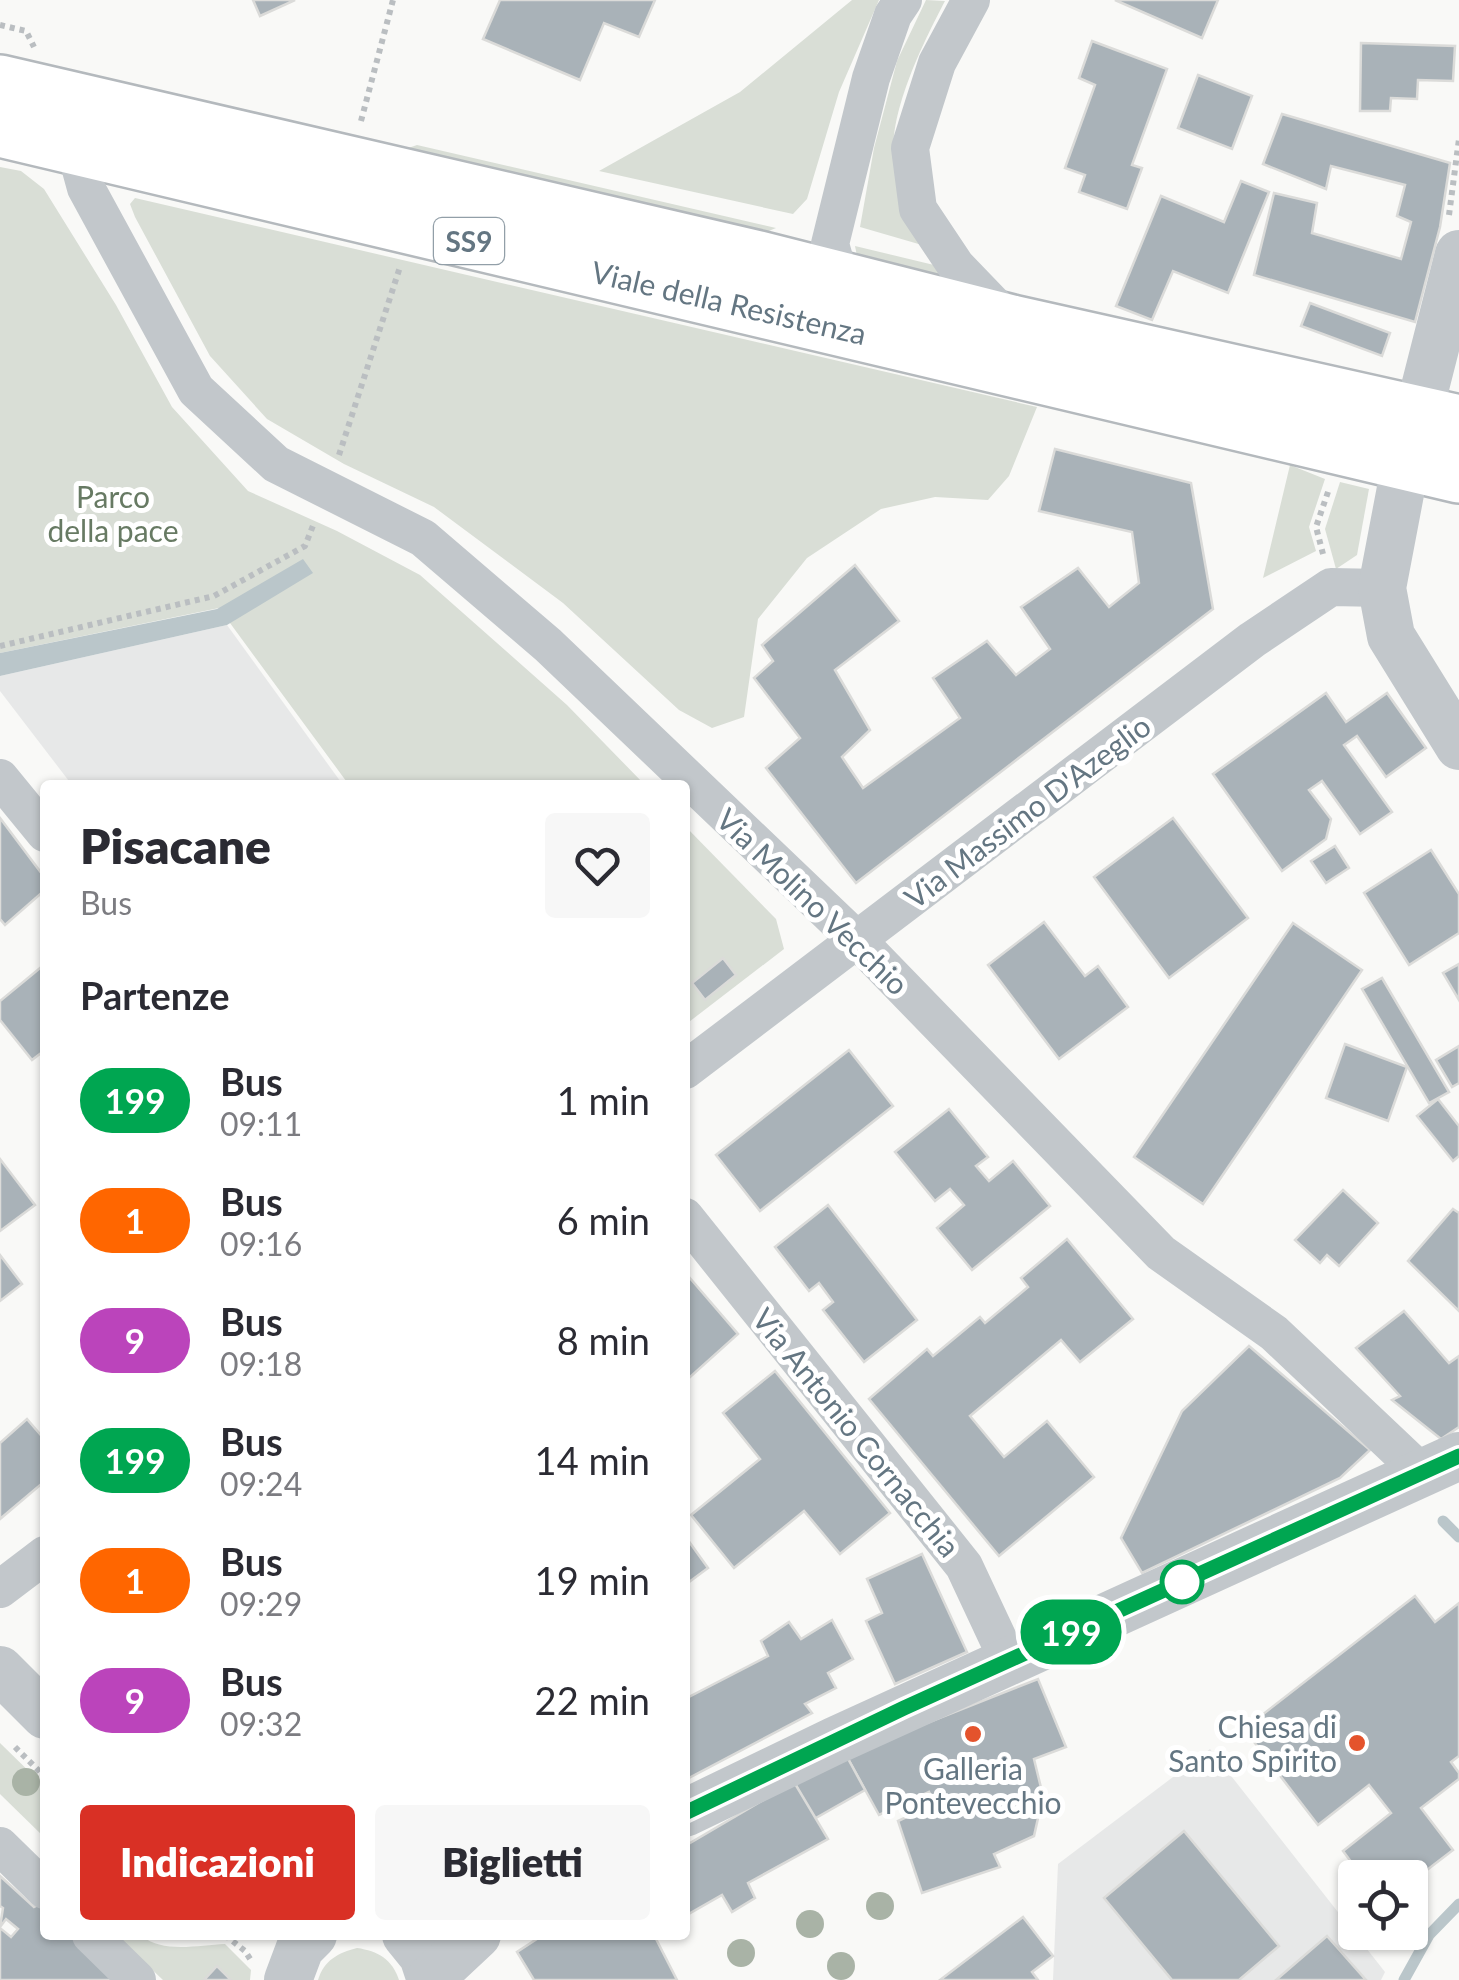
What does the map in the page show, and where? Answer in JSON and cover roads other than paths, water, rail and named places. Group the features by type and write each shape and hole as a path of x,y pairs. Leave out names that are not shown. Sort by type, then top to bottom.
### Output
{"main road":[{"name":"Viale della Resistenza","path":"0,82 760,259 835,262 1012,324 1427,433 1459,475"},
{"name":"Viale della Resistenza","path":"0,129 857,332 1427,433"}],"street":[{"path":"857,332 835,262 871,78 902,0"},
{"path":"971,0 937,62 910,148 918,209 956,266 1012,324"},
{"name":"Via Molino Vecchio","path":"82,148 80,166 86,188 196,390 276,464 423,538 548,644 857,940 1161,1253 1274,1333 1440,1464"},
{"path":"1459,254 1427,433 1382,588 1391,636 1459,746"},
{"name":"Via Massimo D'Azeglio","path":"690,1066 1252,640 1331,588 1382,588"},
{"path":"0,778 40,827"},
{"name":"Via Antonio Cornacchia","path":"690,1223 964,1566 1008,1660"},
{"path":"690,1811 1008,1660 1440,1464"},
{"path":"0,1588 40,1558"},
{"path":"0,1670 28,1729"},
{"path":"0,1846 40,1885"},
{"path":"96,1940 136,1980"},
{"path":"286,1980 300,1948 308,1940"},
{"path":"410,1940 423,1956 431,1979 472,1940"},
{"path":"252,1943 272,1951 286,1980"}],"waterway":[{"path":"1443,1521 1459,1537"},
{"path":"1404,1980 1429,1935 1459,1904"}],"place":[{"name":"Galleria Pontevecchio","path":"973,1734"},
{"name":"Chiesa di Santo Spirito","path":"1357,1743"}],"park label":[{"name":"Parco della pace","path":"113,513"}]}
